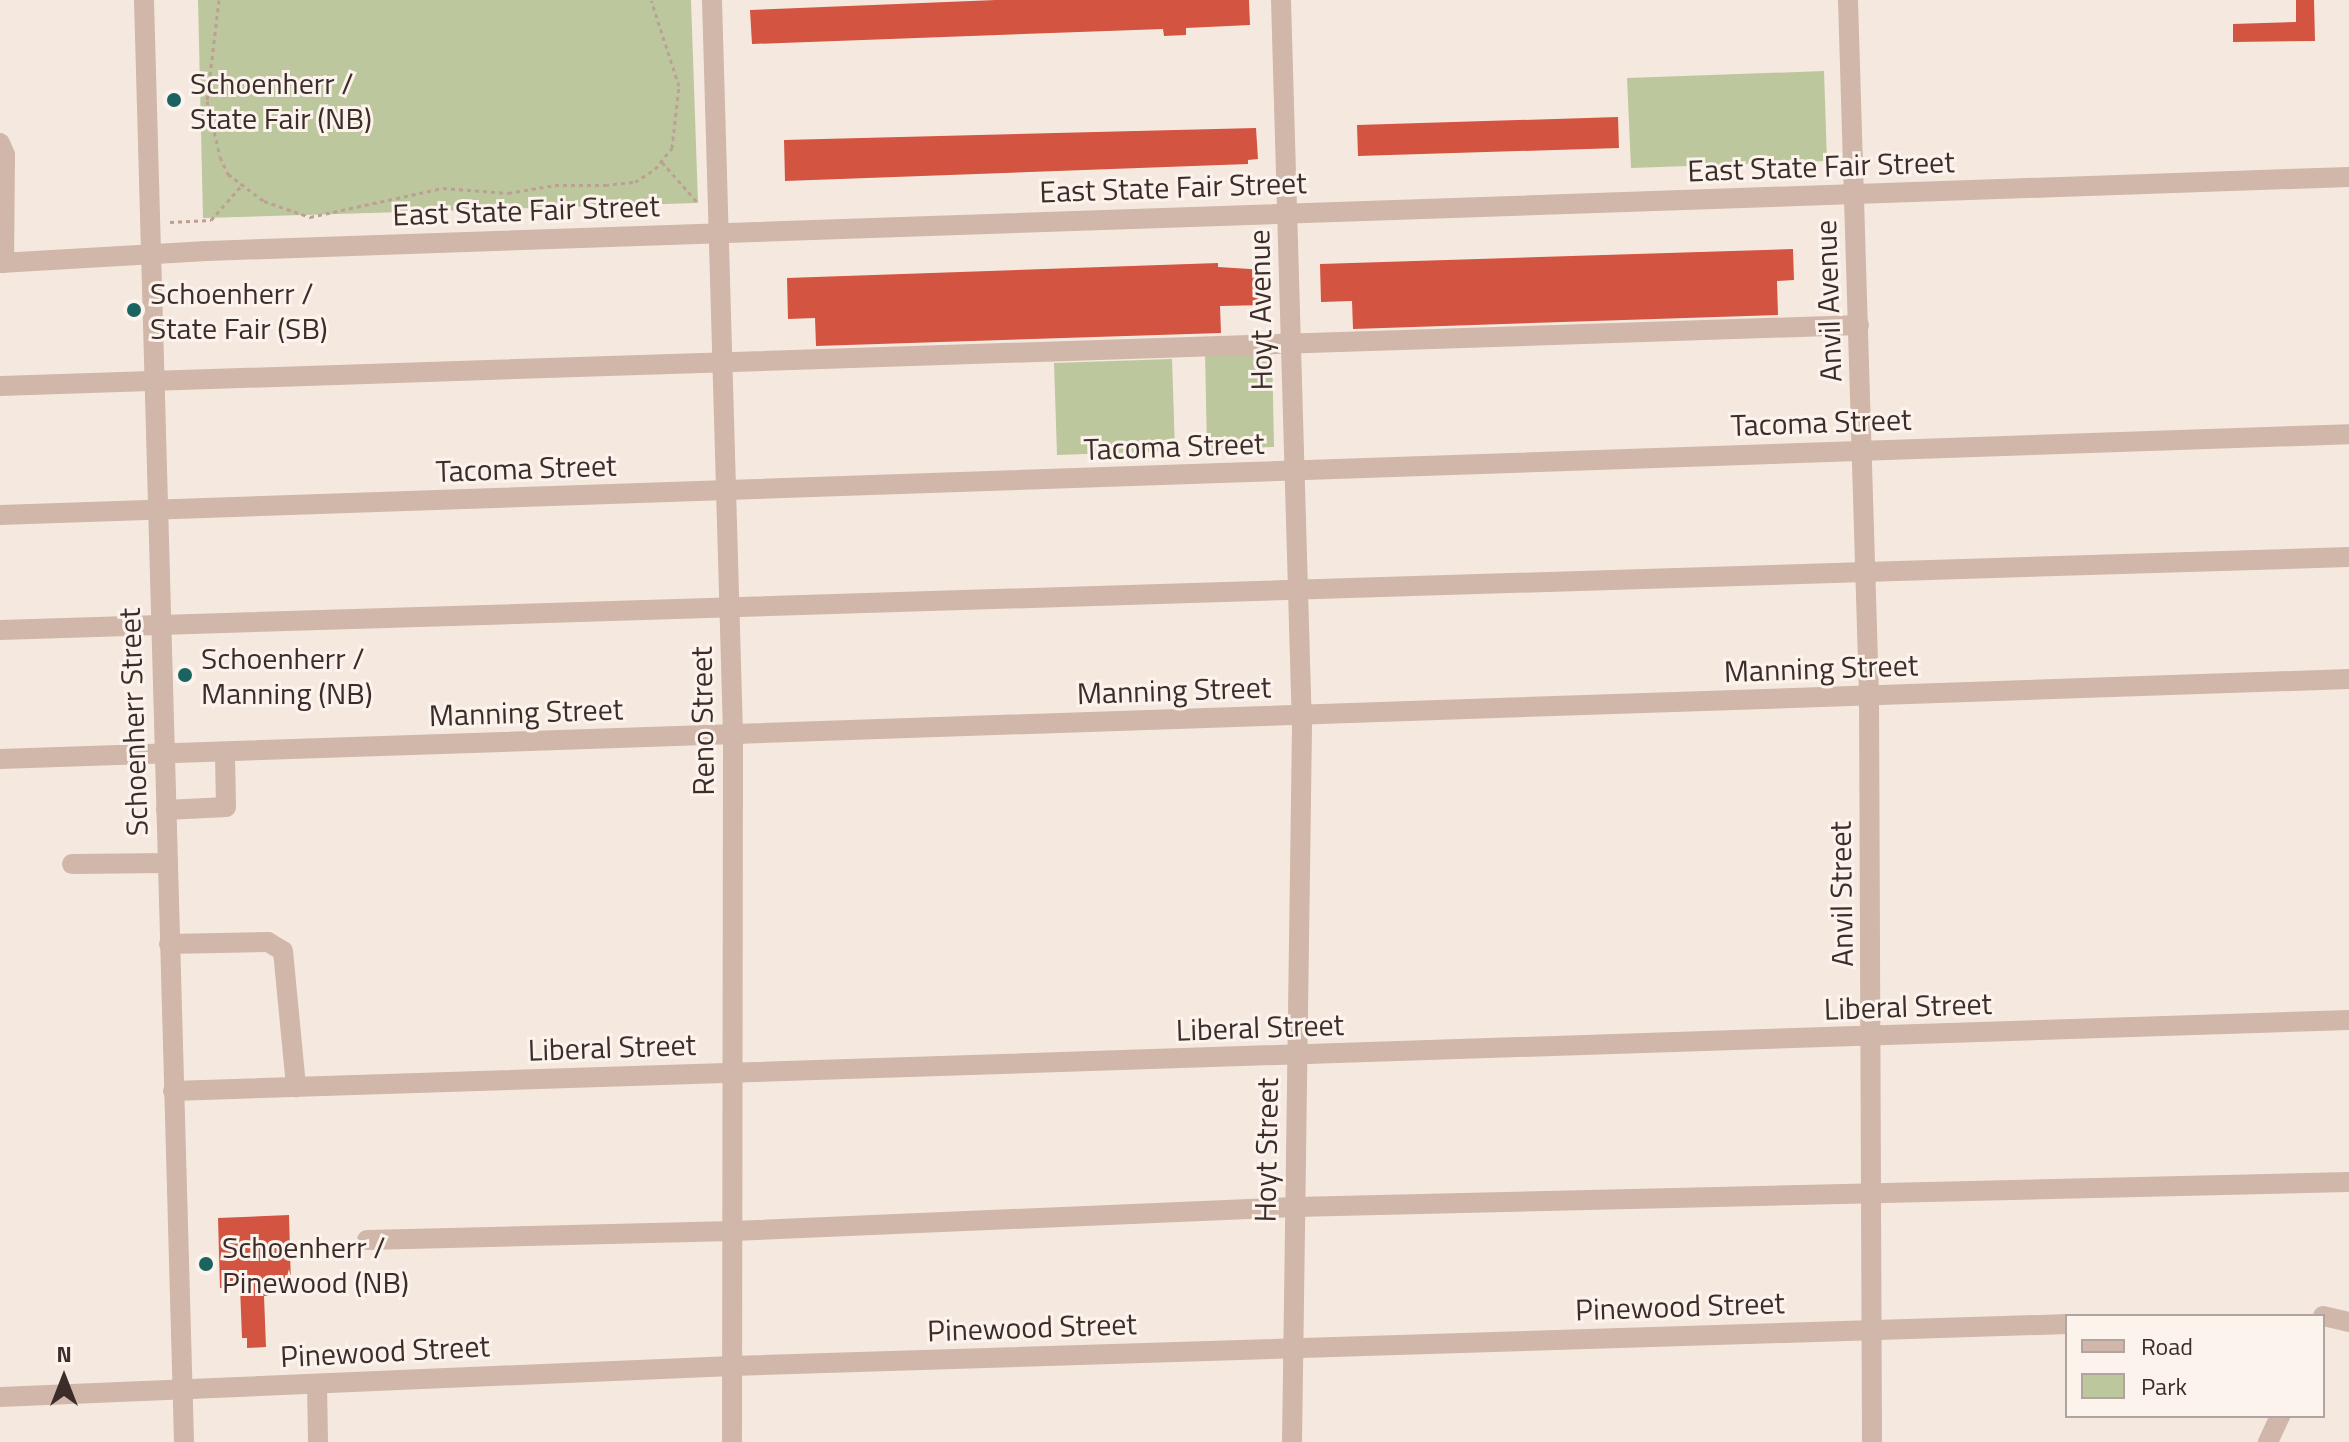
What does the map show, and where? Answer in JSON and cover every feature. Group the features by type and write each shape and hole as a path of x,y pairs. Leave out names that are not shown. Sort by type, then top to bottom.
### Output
{"street":[{"name":"Schoenherr Street","path":"144,0 184,1442"},
{"name":"Reno Street","path":"712,0 733,735 732,1442"},
{"name":"Hoyt Avenue","path":"1281,0 1301,716"},
{"name":"Anvil Avenue","path":"1848,0 1865,450 1869,696"},
{"path":"0,143 5,155 2,263"},
{"name":"East State Fair Street","path":"2,263 150,254 2349,177"},
{"path":"0,386 1859,325"},
{"name":"Tacoma Street","path":"0,515 2349,434"},
{"path":"0,630 1867,569 2349,557"},
{"name":"Manning Street","path":"0,759 2349,679"},
{"name":"Anvil Street","path":"1869,696 1873,1330"},
{"name":"Hoyt Street","path":"1292,1442 1301,716"},
{"path":"166,810 226,807 225,753"},
{"path":"72,864 167,863"},
{"path":"169,944 268,942 283,951 296,1087"},
{"name":"Liberal Street","path":"173,1091 2349,1020"},
{"path":"367,1240 733,1231 1295,1207 1873,1196 2349,1182"},
{"path":"2325,1316 2348,1319"},
{"name":"Pinewood Street","path":"0,1397 732,1366 2065,1324"},
{"path":"1872,1442 1873,1330"},
{"path":"317,1384 318,1442"},
{"path":"2268,1442 2279,1418"}],"path":[{"path":"219,0 207,101 211,130 228,174 264,201 310,217 443,188 508,193 555,185 635,182 662,162 672,148 679,86 651,0"},
{"path":"662,162 698,203"},
{"path":"150,223 211,220 242,185"}],"green space":[{"path":"198,0 691,0 698,203 203,218"},
{"path":"1824,71 1827,161 1631,168 1627,78"},
{"path":"1272,351 1274,447 1207,449 1205,352"},
{"path":"1172,359 1175,451 1057,455 1054,363"}],"building":[{"path":"996,0 1249,0 1250,25 1186,28 1186,35 1164,36 1163,29 752,44 750,10"},
{"path":"2296,0 2314,0 2315,41 2233,42 2233,24 2296,22"},
{"path":"1618,117 1619,148 1358,156 1357,125"},
{"path":"1256,128 1258,159 1248,160 1248,164 785,181 784,140"},
{"path":"1793,249 1794,280 1777,281 1778,315 1353,329 1352,301 1321,302 1320,264"},
{"path":"1218,263 1218,267 1266,270 1267,305 1220,306 1221,333 816,346 815,318 788,319 787,278"},
{"path":"289,1215 291,1286 271,1287 271,1296 264,1296 266,1347 247,1348 247,1338 242,1338 240,1287 220,1288 218,1218"}],"place":[{"name":"Schoenherr / State Fair (NB)","path":"174,100"},
{"name":"Schoenherr / State Fair (SB)","path":"134,310"},
{"name":"Schoenherr / Manning (NB)","path":"185,675"},
{"name":"Schoenherr / Pinewood (NB)","path":"206,1264"}]}
